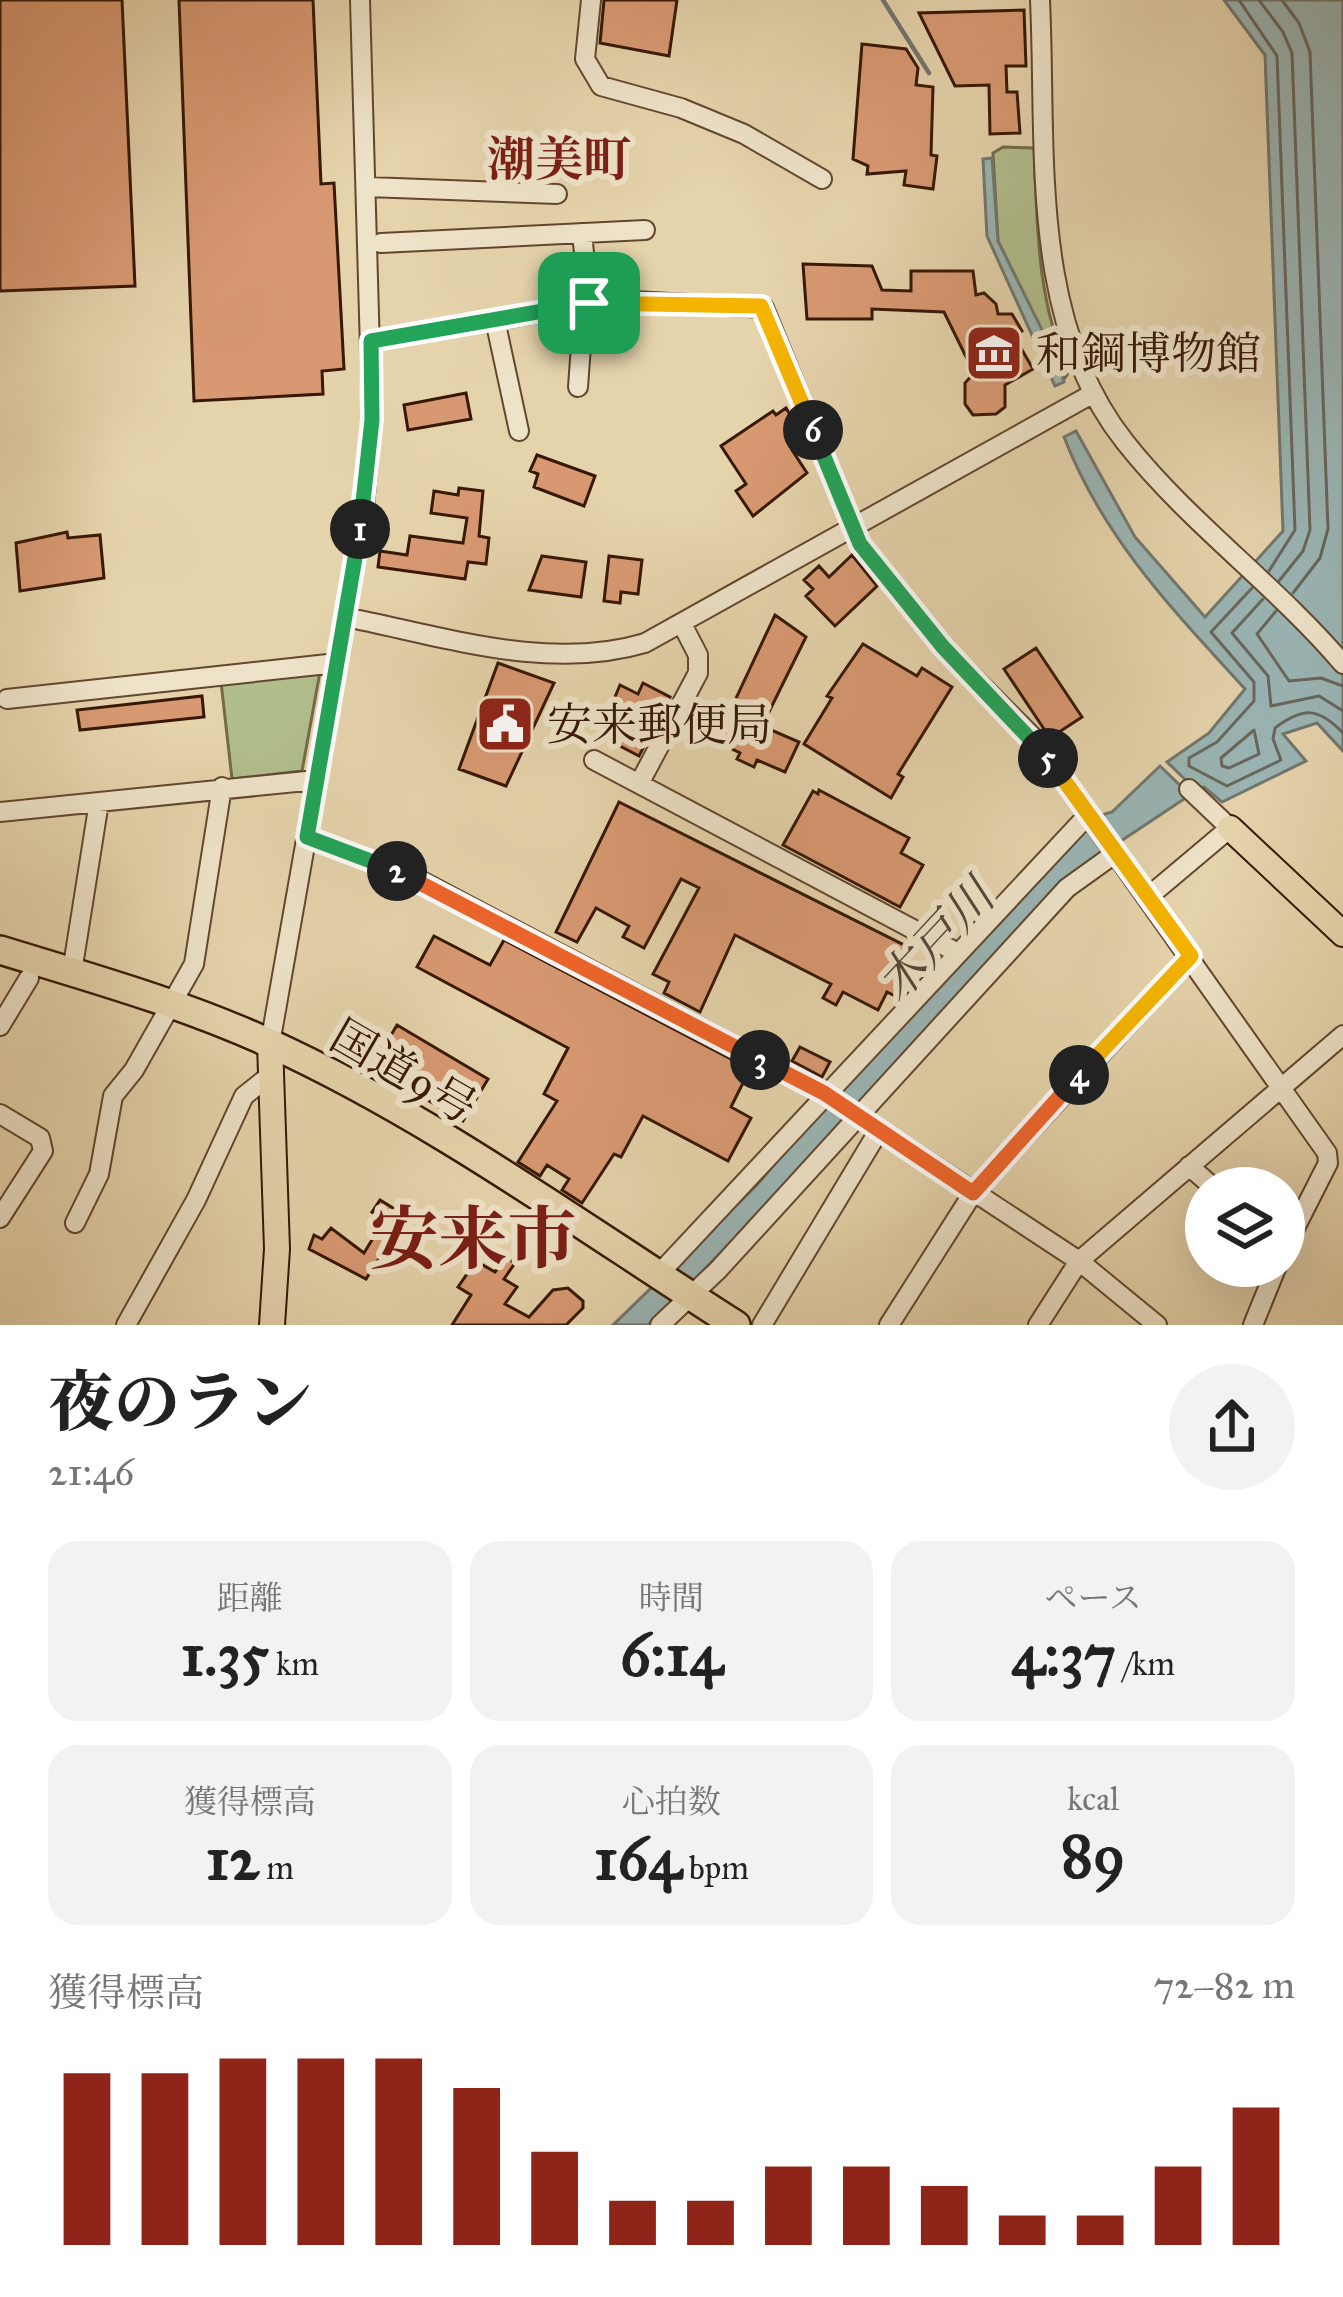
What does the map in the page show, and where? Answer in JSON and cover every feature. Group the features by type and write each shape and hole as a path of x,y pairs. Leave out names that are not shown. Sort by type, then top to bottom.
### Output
{"highway":[{"name":"国道9号","path":"0,950 169,1001 270,1044 419,1125 736,1325"}],"main road":[{"path":"1230,828 1343,934"},
{"path":"270,1044 277,1249 272,1325"}],"street":[{"path":"270,1044 364,497 371,341 360,0"},
{"path":"591,0 585,59 601,86 624,97 681,108 744,134 821,179"},
{"path":"1040,0 1054,279 1068,340 1093,394 1127,445 1343,664"},
{"path":"368,188 557,194"},
{"path":"381,243 645,230"},
{"path":"578,386 586,304 582,233"},
{"path":"371,341 586,304 764,308 852,531 943,647 1032,736 1329,1158 1305,1203"},
{"path":"495,320 519,431"},
{"path":"344,617 567,655 612,653 683,626 1093,394"},
{"path":"639,784 698,673 698,655 683,626"},
{"path":"7,699 337,663"},
{"path":"594,760 956,952"},
{"path":"0,812 316,779"},
{"path":"75,1223 99,1174 105,1115 113,1096 134,1070 194,964 222,787"},
{"path":"1148,897 1230,828 1189,789"},
{"path":"72,972 99,802"},
{"path":"660,1276 956,952 1088,820"},
{"path":"307,837 414,877 826,1094 1079,1261 1157,1325"},
{"path":"660,1325 1067,888 1112,854"},
{"path":"889,1325 973,1193 1191,956"},
{"path":"0,1026 29,978"},
{"path":"1037,1325 1079,1261 1343,1035"},
{"path":"126,1325 196,1200 244,1096 268,1077"},
{"path":"0,1114 40,1138 43,1151 0,1218"},
{"path":"762,1325 878,1132"},
{"path":"1253,1325 1268,1287"}],"green space":[{"path":"1003,147 1034,148 1041,263 1050,318 1069,372 1064,379 998,241 993,153"},
{"path":"320,672 302,771 232,779 221,682"}],"water":[{"path":"1224,0 1343,0 1343,751 1317,723 1283,734 1306,761 1222,802 1204,787 1197,791 1167,762 1209,733 1245,689 1119,540 1064,437 1076,431 1135,537 1205,617 1283,531 1265,55"},
{"path":"992,158 998,241 1060,366 1064,382 1055,386 987,236 983,159"},
{"path":"1160,766 1190,795 1115,845 671,1304 648,1325 613,1325 756,1186 887,1033 1094,817 1112,812"}],"building":[{"path":"0,0 122,0 135,286 0,291"},
{"path":"179,0 313,0 321,184 334,183 344,369 322,371 323,394 194,401"},
{"path":"604,0 677,0 669,56 600,43"},
{"path":"1024,10 1026,66 1006,66 1007,92 1017,92 1020,133 990,134 989,85 955,86 919,13"},
{"path":"862,44 906,49 918,68 916,85 933,87 931,155 937,156 933,189 904,185 906,171 867,174 868,166 853,159"},
{"name":"和鋼博物館","path":"803,264 872,266 882,290 911,291 911,271 973,271 976,295 984,293 996,304 998,314 1012,314 1022,331 1014,336 1033,369 1005,385 1005,407 996,414 973,415 965,404 965,383 974,373 944,312 872,309 872,319 807,319"},
{"path":"466,393 471,419 408,430 404,405"},
{"path":"786,408 799,430 790,436 797,447 792,450 807,473 753,516 736,491 746,484 721,446 773,411 776,415"},
{"path":"537,455 595,476 584,506 534,487 538,474 530,471"},
{"path":"459,488 483,491 479,536 489,538 486,564 468,562 465,579 378,567 380,551 407,555 410,536 463,543 467,518 431,513 434,491 458,495"},
{"path":"67,532 68,538 100,535 104,578 20,591 16,543"},
{"path":"852,555 877,586 835,626 806,596 813,589 804,580 819,566 829,577"},
{"path":"542,556 586,562 581,597 529,590"},
{"path":"609,556 642,560 638,594 621,592 620,603 604,601"},
{"path":"775,615 806,637 762,726 799,742 785,772 757,760 754,767 737,759 740,753 716,741"},
{"path":"863,644 917,676 922,668 952,687 898,774 903,777 891,798 804,744 832,698 827,696"},
{"path":"1036,648 1082,717 1050,738 1004,669"},
{"path":"498,663 554,683 506,786 459,769"},
{"path":"643,683 670,697 639,756 599,735 620,685 638,694"},
{"path":"202,696 204,717 80,730 77,710"},
{"path":"819,790 909,838 901,853 923,865 900,907 783,845 813,791 818,794"},
{"path":"619,802 912,949 904,966 916,972 907,988 899,998 887,992 878,1010 843,992 836,1005 823,998 831,984 735,935 700,1012 664,993 669,982 653,974 699,888 681,879 644,948 623,937 629,926 596,908 577,942 556,932"},
{"path":"434,936 490,965 504,940 750,1069 731,1107 751,1118 728,1161 643,1116 621,1157 614,1154 582,1203 562,1190 569,1179 547,1165 540,1176 518,1162 557,1101 544,1094 568,1048 417,967"},
{"path":"397,1025 488,1079 463,1121 372,1067"},
{"path":"800,1047 830,1062 822,1077 792,1061"},
{"path":"380,1200 406,1216 366,1279 309,1249 314,1235 322,1239 331,1228 364,1253 384,1220 372,1212"},
{"path":"506,1257 515,1263 504,1279 517,1287 505,1304 529,1317 553,1290 568,1288 583,1301 583,1308 566,1325 452,1325 471,1295 458,1287 476,1261 495,1272"}],"waterway":[{"path":"883,0 929,73"}],"place":[{"name":"和鋼博物館","path":"994,353"},
{"name":"安来郵便局","path":"505,724"}],"district":[{"name":"潮美町","path":"559,159"},
{"name":"安来市","path":"473,1239"}],"route":[{"path":"589,303 757,304 764,308 860,544 943,647 1032,736 1113,855 1191,956 973,1193 824,1093 414,877 307,837 362,516 372,420 371,341 589,303"}],"water label":[{"name":"木戸川","path":"935,940"}]}
